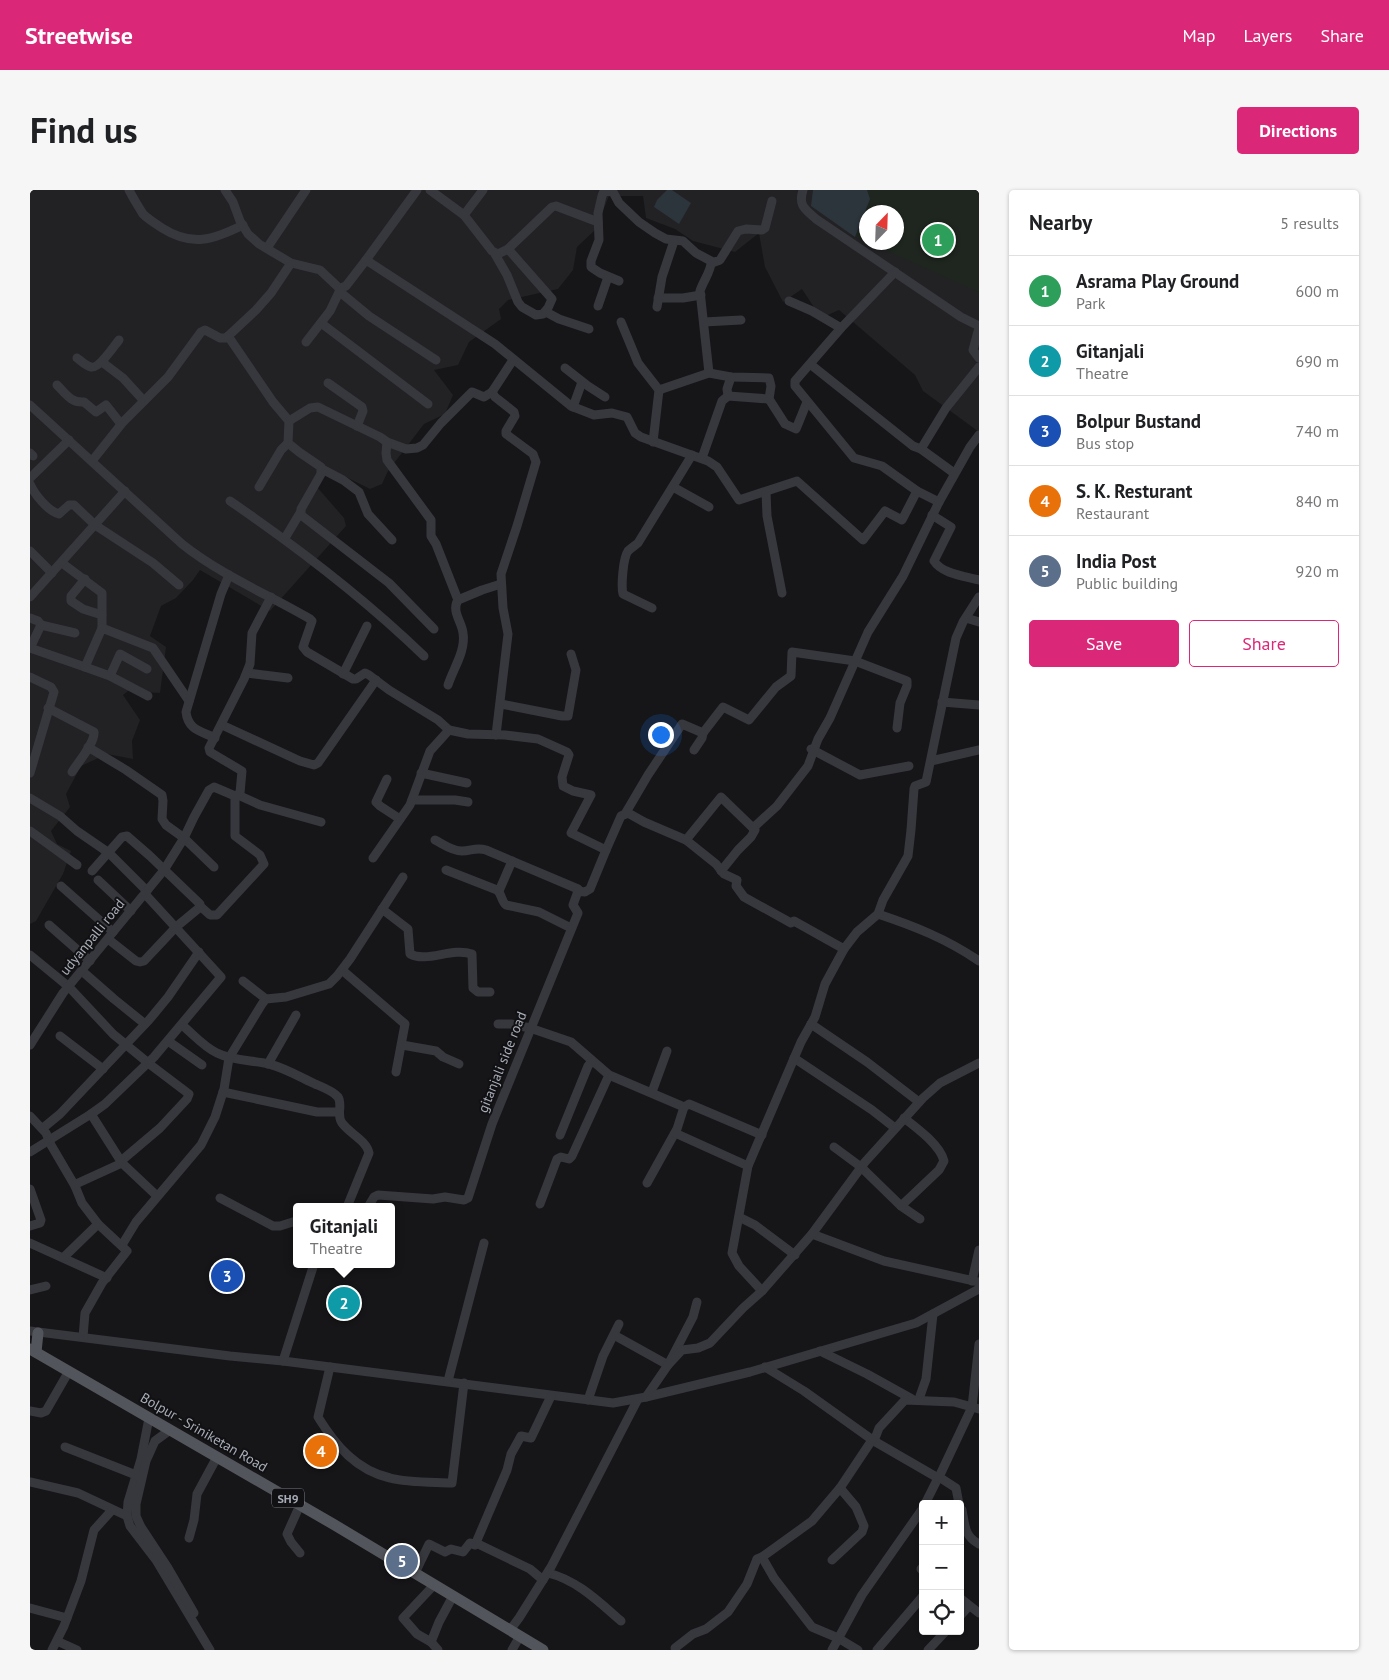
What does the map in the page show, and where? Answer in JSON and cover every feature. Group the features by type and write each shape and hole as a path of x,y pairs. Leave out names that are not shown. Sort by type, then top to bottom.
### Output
{"main road":[{"path":"33,1350 34,1332"},
{"name":"Bolpur - Sriniketan Road","path":"33,1350 300,1505 543,1650"}],"street":[{"path":"129,190 144,215 169,232 187,240 222,236 243,225"},
{"path":"225,190 233,202 248,234 291,263 320,270 369,316 436,360"},
{"path":"267,248 306,190"},
{"path":"306,342 321,323 341,290 366,260 417,190"},
{"path":"430,190 464,215 495,254 522,307 540,315 546,312 552,301 551,297 508,249"},
{"path":"464,215 483,190"},
{"path":"803,190 800,198 803,208 810,214 961,317 979,327 973,350 979,358"},
{"path":"619,281 592,270 591,267 591,261 599,240 598,213 603,192 612,191 616,193 619,203 655,234 674,241 683,241 696,253 712,263"},
{"path":"709,373 701,295 702,283 712,263 720,260 738,231 746,229 762,230 765,228 772,201"},
{"path":"495,254 508,249 552,207 556,206 598,222"},
{"path":"674,241 665,262 657,303 701,295"},
{"path":"366,260 495,344 573,407 594,415 620,414 627,417 635,433 653,442 702,458 717,467 739,500 759,492 766,492 797,482 863,540 885,511 902,520 917,491"},
{"path":"92,462 121,424 168,376 201,332 205,330 224,339 228,336 271,293 291,263"},
{"path":"895,272 841,328 795,381 795,386 806,402 854,458 882,466 917,491 939,502"},
{"path":"598,306 608,277"},
{"path":"789,301 812,311 841,328"},
{"path":"546,312 559,319 589,329"},
{"path":"704,322 742,320"},
{"path":"621,322 638,363 659,390 653,442"},
{"path":"321,323 428,404"},
{"path":"228,336 273,402 289,421 288,443 281,450 259,486"},
{"path":"77,358 92,368 102,362 119,340"},
{"path":"289,421 313,407 318,407 387,442 406,449 417,448 428,441 441,423 469,394 474,392 484,397 492,392 513,360"},
{"path":"102,362 123,378 144,402"},
{"path":"810,364 906,441 922,449 954,473"},
{"path":"922,449 946,408 979,367"},
{"path":"565,368 605,397"},
{"path":"659,390 709,373 731,377 768,378 771,386 769,399 785,424 796,429 806,402"},
{"path":"728,396 727,389 731,377"},
{"path":"573,407 582,382"},
{"path":"328,383 362,407 363,412 357,426"},
{"path":"57,385 71,400 77,403 84,402 94,411 98,411 103,406 108,406 121,424"},
{"path":"492,392 495,397 514,412 515,416 506,434 533,454 536,462 501,574 503,608 508,634 496,735"},
{"path":"702,458 722,401 728,396 769,399"},
{"path":"30,405 198,557 310,619 312,621 303,647 308,652 343,674 356,679 365,673 438,720 449,730 468,734 538,739 567,752 570,755 562,777 563,786 573,791 591,795 571,833 606,850"},
{"path":"753,828 777,806 808,766 812,750 868,632 903,576 954,473 979,435"},
{"path":"30,478 69,440"},
{"path":"387,442 387,460 431,520 431,536 458,600 455,609 464,632 463,646 448,685"},
{"path":"288,443 320,464 322,469 343,480 359,492 368,514 392,540"},
{"path":"652,608 623,594 626,555 629,550 638,544 692,455"},
{"path":"285,538 322,469"},
{"path":"30,484 42,501 53,512 59,514 71,504 95,525 153,563 178,585"},
{"path":"673,486 709,508"},
{"path":"30,597 125,492"},
{"path":"766,492 767,516 782,593"},
{"path":"230,501 285,538 382,616 424,656"},
{"path":"300,513 303,518 339,543 389,583 434,629"},
{"path":"932,515 951,527 934,561 936,565 942,570 979,580"},
{"path":"30,551 52,573"},
{"path":"62,563 102,594 102,628 86,667"},
{"path":"215,738 192,727 187,721 186,712 229,575"},
{"path":"85,579 71,596 71,601 83,609 102,615"},
{"path":"458,600 501,584"},
{"path":"762,1291 739,1266 732,1253 748,1166 794,1058 815,1017 825,984 844,949 857,932 878,914 883,900 908,856 912,830 914,788 926,782 956,638 979,597"},
{"path":"92,871 122,837 127,836 210,915 217,915 264,864 260,855 235,836 236,795 242,790 242,771 210,752 209,748 247,673 250,664 252,633 271,598"},
{"path":"30,618 38,621 41,625 75,633"},
{"path":"966,618 979,622"},
{"path":"41,625 30,648 110,676 148,696"},
{"path":"343,674 367,626"},
{"path":"102,628 153,648 189,701"},
{"path":"694,750 703,733 723,706 749,720 771,692 791,676 792,652 855,661 907,681 907,686 900,703 897,728"},
{"path":"110,676 120,654 147,669"},
{"path":"501,704 568,716 576,670 571,654"},
{"path":"247,673 288,678"},
{"path":"30,677 53,689 54,692 30,773"},
{"path":"222,725 300,761 314,765 318,763 376,680"},
{"path":"942,702 979,705"},
{"path":"48,708 94,732 95,736 72,772"},
{"path":"435,840 461,852 481,848 584,892 590,889 621,816 625,814 648,774 682,724 703,733"},
{"path":"373,858 412,800 430,751 449,730"},
{"path":"88,747 162,795 164,801 162,820 214,867"},
{"path":"812,750 860,775 908,766"},
{"path":"931,762 979,750"},
{"path":"421,773 467,783"},
{"path":"387,779 376,802 400,819"},
{"name":"udyanpalli road","path":"30,1045 63,993 164,870 212,788 214,787 236,795"},
{"path":"236,795 260,805 322,822"},
{"path":"686,840 721,797 756,830 721,871"},
{"path":"30,798 60,816 77,831 109,853 220,977 168,1041 105,1104 30,1152"},
{"path":"412,800 456,800 468,802"},
{"path":"625,814 628,813 686,840 716,864 721,871 737,880 736,886 744,897 791,923 794,921 844,949"},
{"path":"30,831 77,865"},
{"path":"499,892 512,861"},
{"path":"446,870 487,885 499,892 506,905 538,912 571,928"},
{"path":"243,981 266,999 286,997 329,984 342,970 403,877"},
{"path":"98,880 131,911"},
{"path":"61,886 140,962 144,961 176,927 200,906"},
{"name":"gitanjali side road","path":"369,1203 378,1195 433,1200 445,1197 464,1200 468,1198 492,1124 578,913 573,906 578,891"},
{"path":"382,909 408,929 410,954 426,957 447,953 464,952 472,954 473,988 478,992 490,992"},
{"path":"878,914 941,938 979,961"},
{"path":"49,925 90,961"},
{"path":"43,1128 60,1114 145,1024 168,997 199,952"},
{"path":"30,955 69,987 113,1034 188,1092 189,1096 160,1128 122,1162 75,1186"},
{"path":"342,970 403,1020 406,1028 396,1072"},
{"path":"82,971 145,1024"},
{"path":"122,1245 136,1222 201,1145 215,1117 223,1092 229,1058 266,999"},
{"path":"268,1064 296,1015"},
{"path":"498,1024 512,1024 530,1028 571,1042 609,1075 684,1107"},
{"path":"811,1024 867,1062 919,1102"},
{"path":"182,1025 211,1050 229,1058 268,1064 294,1074 333,1094 339,1100 341,1122 365,1144 369,1153 349,1203"},
{"path":"60,1036 103,1069"},
{"path":"168,1041 202,1065"},
{"path":"402,1045 436,1051 443,1057 459,1064"},
{"path":"652,1092 667,1051"},
{"path":"794,1058 872,1110 895,1128"},
{"path":"560,1135 588,1066 592,1061"},
{"path":"512,1650 519,1618 545,1576 642,1398 668,1364 682,1350 698,1348 710,1343 795,1255 861,1166 919,1102 940,1083 979,1063"},
{"path":"540,1204 557,1158 569,1159 572,1156 609,1075"},
{"path":"223,1092 317,1112 339,1112"},
{"path":"646,1184 675,1132 684,1107 689,1104 762,1135"},
{"path":"91,1114 122,1162 158,1196"},
{"path":"30,1116 43,1128 65,1171 75,1186 82,1203 98,1224 127,1249 127,1254 107,1278 86,1312 83,1337"},
{"path":"901,1206 939,1170 944,1161 938,1149 904,1118"},
{"path":"675,1132 748,1166"},
{"path":"834,1147 861,1166 901,1206 920,1219"},
{"path":"30,1189 41,1221 30,1226"},
{"path":"220,1198 272,1226 280,1226 293,1222"},
{"path":"739,1216 755,1225 795,1255"},
{"path":"64,1257 98,1224"},
{"path":"812,1234 884,1261 976,1281 979,1250"},
{"path":"30,1243 107,1278"},
{"path":"448,1381 484,1243"},
{"path":"282,1361 313,1268"},
{"path":"30,1290 46,1286"},
{"path":"34,1332 448,1381 613,1403 642,1398 765,1367 916,1323 979,1289"},
{"path":"668,1364 693,1317 697,1302"},
{"path":"915,1400 926,1379 932,1314"},
{"path":"588,1400 603,1356 619,1324"},
{"path":"614,1334 668,1364"},
{"path":"958,1500 956,1488 939,1477 976,1408 979,1344"},
{"path":"820,1351 915,1400"},
{"path":"330,1367 318,1417 329,1434 348,1456 366,1470 391,1479 452,1483 464,1384"},
{"path":"765,1367 873,1440 938,1478 927,1500"},
{"path":"30,1412 41,1413 46,1411 69,1371"},
{"path":"476,1543 507,1470 511,1454 521,1436 531,1438 551,1396"},
{"path":"676,1648 693,1634 706,1629 728,1612 747,1584 757,1558 762,1557 812,1521 840,1488 880,1428 905,1400 954,1402 976,1408"},
{"path":"149,1418 141,1459 128,1502 127,1516 130,1526 156,1560 210,1650"},
{"path":"170,1430 155,1441 146,1460 136,1504 136,1516 217,1650"},
{"path":"64,1446 136,1475"},
{"path":"189,1538 194,1520 197,1494 218,1458"},
{"path":"30,1482 78,1494 127,1516"},
{"path":"832,1560 862,1532 864,1526 856,1507 840,1488"},
{"path":"300,1505 287,1534 300,1553"},
{"path":"52,1650 67,1618 86,1567 94,1530 112,1510"},
{"path":"832,1650 862,1595 919,1514"},
{"path":"964,1520 971,1540 979,1544"},
{"path":"415,1573 430,1544 445,1552 451,1549 464,1552 470,1543 476,1545 476,1543 545,1576 562,1576 587,1591 621,1621"},
{"path":"762,1557 774,1578 812,1627 838,1638 858,1650"},
{"path":"434,1585 402,1618 417,1634 431,1642 438,1650"},
{"path":"431,1642 453,1596"},
{"path":"877,1650 919,1601"},
{"path":"964,1601 979,1613"},
{"path":"964,1612 970,1606"},
{"path":"30,1608 67,1618"},
{"path":"928,1650 942,1635"},
{"path":"57,1641 77,1650"}],"shaded area":[{"path":"30,190 979,190 979,432 923,391 915,375 839,310 821,318 802,289 783,302 765,267 759,233 735,252 693,241 675,229 646,218 643,196 609,196 595,230 577,247 573,270 558,289 508,300 499,309 501,319 469,342 458,365 434,370 453,395 445,414 424,424 388,471 382,484 370,489 334,471 322,477 317,487 344,518 346,526 270,611 200,570 176,598 161,606 150,636 166,647 160,693 128,691 123,695 140,720 132,741 133,759 107,754 81,766 66,794 70,807 51,831 57,844 71,851 63,874 36,921 30,924"},
{"path":"667,190 672,190 691,203 679,224 654,207 657,200"},
{"path":"813,190 867,190 870,199 868,205 859,205 859,227 855,237 811,206"},
{"path":"867,190 979,190 979,292 885,250 904,250 904,205 868,205 870,199"},
{"path":"859,227 859,239 855,237"}],"place":[{"name":"Asrama Play Ground","path":"938,240"},
{"name":"Bolpur Bustand","path":"227,1276"},
{"name":"Gitanjali","path":"344,1303"},
{"name":"S. K. Resturant","path":"321,1451"},
{"name":"India Post","path":"402,1561"}]}
